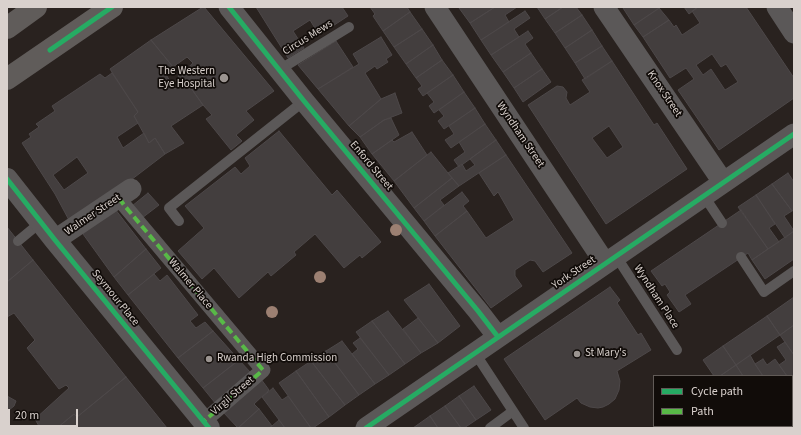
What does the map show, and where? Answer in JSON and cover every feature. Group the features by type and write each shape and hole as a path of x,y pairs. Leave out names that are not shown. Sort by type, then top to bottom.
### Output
{"highway":[{"path":"7,28 36,7"},
{"path":"7,79 112,7"}],"street":[{"name":"Enford Street","path":"229,7 304,101 498,337"},
{"name":"Knox Street","path":"604,7 724,182"},
{"path":"777,7 794,33"},
{"name":"Wyndham Street","path":"440,11 610,260"},
{"name":"York Street","path":"366,428 794,134"},
{"name":"Seymour Place","path":"7,179 206,425"},
{"name":"Walmer Street","path":"55,240 125,194"},
{"name":"Walmer Place","path":"125,194 129,211 263,370"},
{"name":"Virgil Street","path":"206,425 263,370"}],"lane":[{"name":"Circus Mews","path":"279,70 348,27"},
{"path":"179,221 169,208 304,101"},
{"path":"704,196 722,223"},
{"path":"18,241 41,222"},
{"path":"741,257 764,292 794,271"},
{"name":"Wyndham Place","path":"610,260 677,350"},
{"path":"475,353 524,428"},
{"path":"490,428 513,412"}],"building":[{"name":"The Western Eye Hospital","path":"203,7 274,91 246,111 254,120 236,135 242,141 231,150 206,119 212,115 181,74 193,63 187,57 173,67 151,40"},
{"path":"256,7 342,7 348,16 319,35 310,20 293,31 304,48 288,58"},
{"path":"370,7 407,7 410,12 383,31 373,16 375,14"},
{"path":"495,7 470,23 459,8"},
{"path":"495,7 517,7 505,15 509,22 481,40 470,23"},
{"path":"537,7 563,7 545,19"},
{"path":"563,7 576,7 582,15 555,33 545,19"},
{"path":"661,7 634,25 623,8"},
{"path":"684,7 698,7 689,14"},
{"path":"698,7 746,7 794,78 794,98 719,150 678,90 694,79 686,68 670,78 643,37 669,20 674,27 676,25 682,35 700,23 692,11","holes":["712,54 721,67 726,64 738,82 725,90 711,69 703,75 696,65"]},
{"path":"659,8 669,20 643,37 634,25"},
{"path":"525,11 530,18 514,29 519,37 491,55 481,40"},
{"path":"410,12 422,29 394,47 383,31"},
{"path":"582,15 592,30 565,48 555,33"},
{"path":"422,29 433,45 406,64 394,47"},
{"path":"592,30 602,46 575,63 565,48"},
{"path":"528,31 533,38 525,44 531,53 503,72 491,55"},
{"path":"381,37 392,55 386,59 388,62 377,69 375,66 365,73 381,99 349,126 318,89 359,64 353,54"},
{"path":"151,40 173,67 165,73 175,89 183,83 178,76 181,74 203,105 171,126 184,143 165,154 155,138 149,143 134,116 138,112 110,69"},
{"path":"336,41 353,67 318,89 298,65"},
{"path":"433,45 442,60 416,78 406,64"},
{"path":"602,46 612,61 585,79 575,63"},
{"path":"531,53 542,69 514,88 503,72"},
{"path":"442,60 453,75 423,96 418,89 422,86 416,78"},
{"path":"612,61 654,125 657,123 687,169 606,224 528,105 557,86 563,87 567,92 566,98 570,105 590,92 582,80","holes":["609,126 623,147 607,158 592,138"]},
{"path":"542,69 551,82 523,102 514,88"},
{"path":"112,73 138,112 134,116 138,123 117,137 123,148 144,133 149,143 155,138 165,154 127,183 70,222 55,194 22,143 31,137 29,134 39,127 36,124 55,111 52,106 100,74 105,78","holes":["77,157 88,173 64,190 53,175"]},
{"path":"453,75 464,92 434,113 429,106 434,102 427,93"},
{"path":"464,92 475,108 444,129 438,121 444,116 439,110"},
{"path":"395,93 402,113 384,120 360,137 349,126 381,99"},
{"path":"475,108 485,124 451,148 445,140 454,134 449,126"},
{"path":"391,118 399,135 372,154 360,137 384,120"},
{"path":"485,124 496,140 459,167 454,160 465,152 459,142"},
{"path":"279,131 332,195 337,190 381,242 362,258 360,255 344,268 315,234 294,252 296,255 271,276 268,272 239,298 214,268 202,279 178,251 204,228 185,206 235,167 241,174 250,166 245,158"},
{"path":"412,132 427,155 394,181 372,154 392,140 394,142"},
{"path":"496,140 506,155 459,186 448,173 462,164 466,171 475,165 470,159"},
{"path":"431,152 452,178 414,208 394,181"},
{"path":"506,155 572,253 543,272 535,261 530,260 515,270 515,276 522,286 491,308 435,236 467,211 486,238 514,220 498,192 494,196 479,173"},
{"path":"788,173 794,182 794,210 792,211 772,184"},
{"path":"452,178 459,186 440,200 444,205 424,221 414,208"},
{"path":"772,184 792,211 784,216 794,231 785,238 756,195"},
{"path":"462,192 469,201 463,206 467,211 435,236 424,221"},
{"path":"148,193 159,205 142,218 132,206"},
{"path":"756,195 775,224 769,228 779,242 768,249 738,207"},
{"path":"115,209 146,249 114,277 83,234"},
{"path":"741,210 768,249 752,260 748,253 685,295 691,304 679,312 667,295 670,292 665,284 662,286 651,271"},
{"path":"7,227 33,260 7,282"},
{"path":"794,231 794,259 765,279 752,260"},
{"path":"146,249 161,268 128,295 114,277"},
{"path":"33,260 126,377 77,417 74,414 57,428 40,428 35,419 69,388 66,385 59,389 27,348 35,340 14,313 7,317 7,282"},
{"path":"154,274 160,281 167,275 198,315 190,321 196,328 205,322 213,331 178,358 128,295"},
{"path":"429,284 460,326 438,343 404,300"},
{"name":"St Mary's","path":"610,287 620,300 617,303 638,335 641,333 651,350 617,371 620,381 619,390 615,399 609,404 598,408 590,407 581,403 577,398 545,420 504,359"},
{"path":"794,297 794,325 780,335 767,316"},
{"path":"388,311 421,353 405,364 372,321"},
{"path":"767,316 780,335 736,365 723,346"},
{"path":"418,318 438,343 421,353 403,329"},
{"path":"372,321 405,364 389,375 356,332"},
{"path":"794,325 794,355 780,335"},
{"name":"Rwanda High Commission","path":"213,331 239,360 203,388 178,358"},
{"path":"360,338 389,375 375,384 352,354 358,349 353,343"},
{"path":"342,341 375,384 359,395 326,351"},
{"path":"785,342 794,355 794,387 793,375 786,375 779,365 786,360 777,347"},
{"path":"723,346 736,365 721,375 713,375 703,360"},
{"path":"326,351 359,395 345,405 311,361"},
{"path":"750,355 762,375 742,375 736,365"},
{"path":"763,359 767,365 775,359 786,375 762,375 755,364"},
{"path":"239,360 251,373 216,404 203,388"},
{"path":"311,361 345,405 329,417 296,371"},
{"path":"736,365 742,375 721,375"},
{"path":"296,371 329,417 313,428 311,428 279,383"},
{"path":"126,377 167,428 57,428 74,414 77,417"},
{"path":"261,379 269,390 254,404 259,409 238,428 223,412"},
{"path":"474,386 491,410 476,420 459,396"},
{"path":"273,388 282,400 288,396 311,428 285,428 262,397"},
{"path":"7,396 16,401 14,406 9,410 7,410"},
{"path":"459,396 476,420 464,428 461,428 445,406"},
{"path":"445,406 461,428 438,428 430,416"},
{"path":"259,409 272,426 269,428 238,428"},
{"path":"430,416 438,428 413,428"},
{"path":"279,420 285,428 269,428 272,426"},
{"path":"664,427 704,427 702,428 663,428"},
{"path":"712,427 742,427 740,428"}],"marked path":[{"path":"119,198 263,370 203,422"}],"cycle path":[{"path":"50,50 112,7"},
{"path":"229,7 304,101 498,337"},
{"path":"366,428 794,134"},
{"path":"7,179 209,428"}],"place":[{"name":"The Western Eye Hospital","path":"224,78"},
{"name":"St Mary's","path":"577,354"},
{"name":"Rwanda High Commission","path":"209,359"}]}
